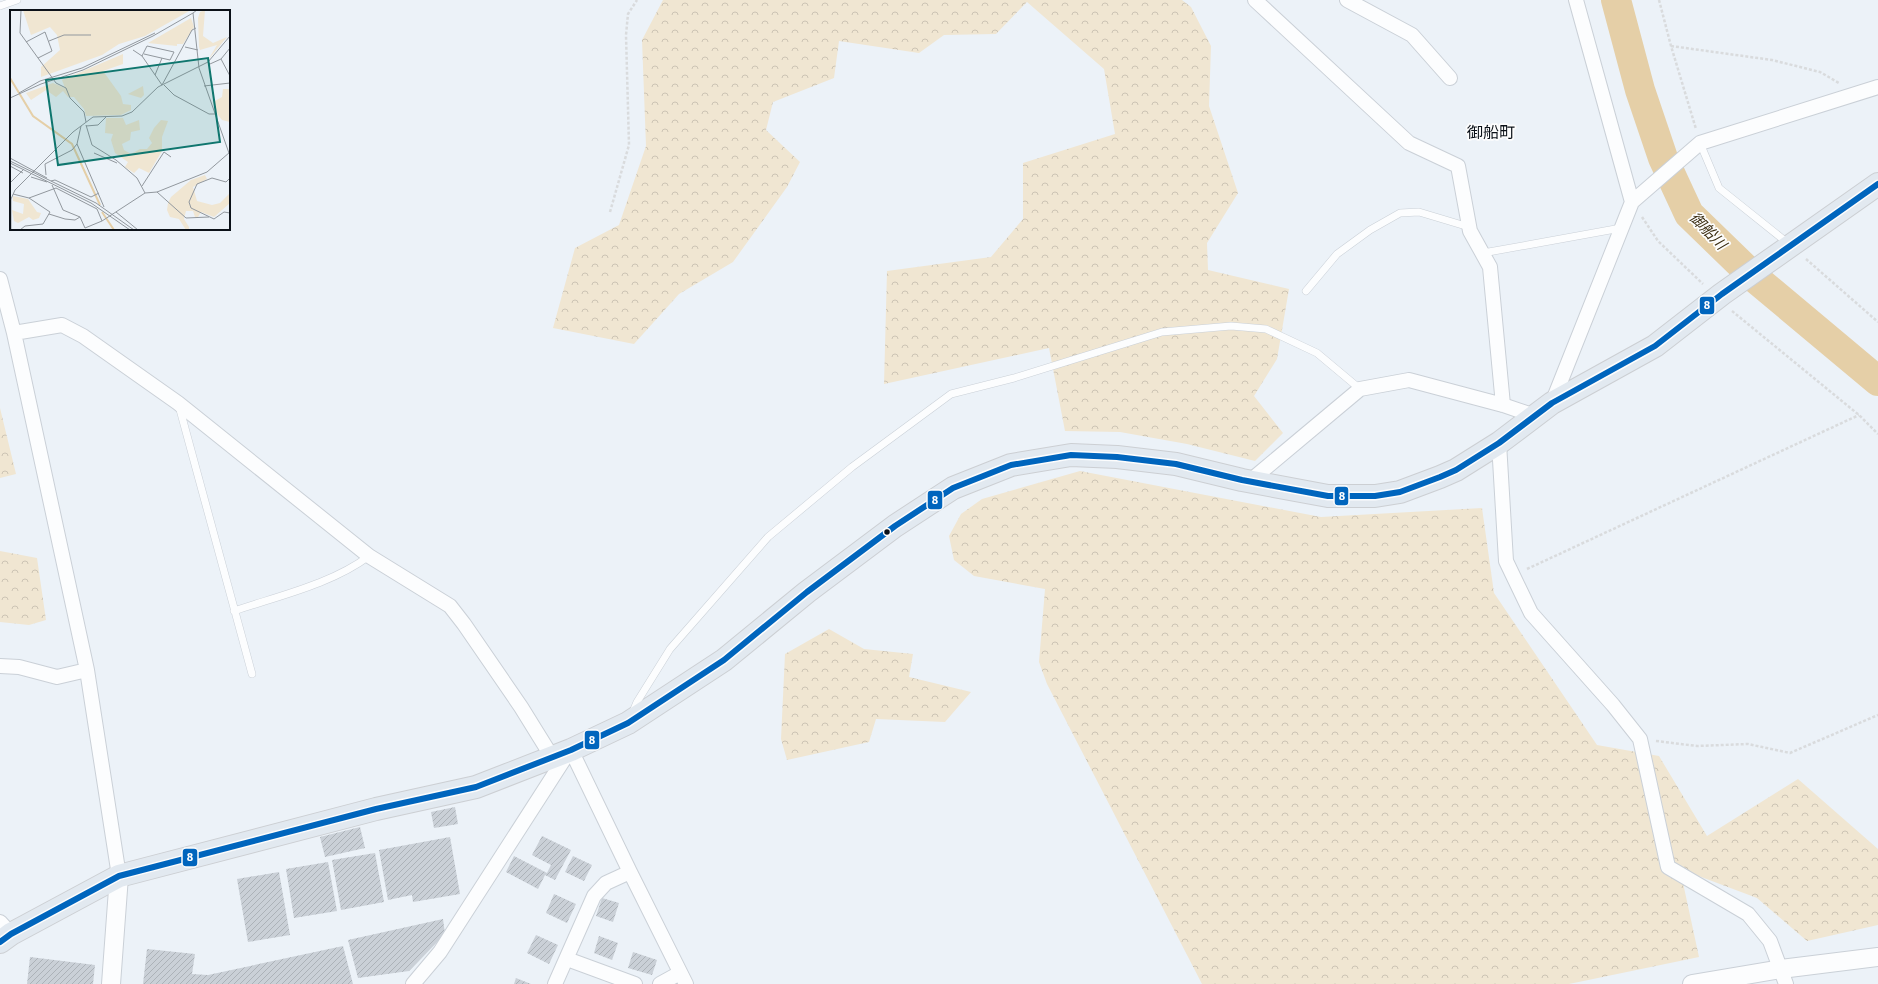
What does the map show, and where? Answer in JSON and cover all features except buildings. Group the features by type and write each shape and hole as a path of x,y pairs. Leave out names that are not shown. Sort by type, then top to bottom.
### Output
{"main road":[{"path":"4,933 119,876 376,809 476,787 561,753 628,723 724,660 807,592 895,526 953,488 1011,465 1071,455 1118,457 1176,464 1250,481 1328,496 1375,496 1400,492 1440,477 1456,470 1499,443 1552,403 1655,346 1719,296 1878,184"}],"street":[{"path":"1255,0 1409,143 1458,166 1469,227 1490,267 1502,405"},
{"path":"1347,0 1412,35 1450,78"},
{"path":"1576,0 1632,202"},
{"path":"1552,403 1632,202 1696,145 1878,87"},
{"path":"0,278 14,332 87,670 119,876 111,984"},
{"path":"14,332 62,325 83,336 178,403 369,556 450,606 521,707 561,753 630,872 683,978 660,984"},
{"path":"1250,481 1360,389 1409,380 1502,405 1535,416"},
{"path":"1499,443 1506,561 1531,613 1613,705 1640,739 1668,867 1748,914 1770,941 1783,977"},
{"path":"0,666 19,667 57,677 87,670"},
{"path":"413,984 440,952 561,753"},
{"path":"555,984 594,896 606,883 630,872"},
{"path":"1692,984 1783,977 1878,957"},
{"path":"567,959 634,984"}],"lane":[{"path":"0,6 17,0"},
{"path":"1696,145 1719,188 1791,245"},
{"path":"1306,291 1338,254 1370,230 1400,212 1418,212 1469,227"},
{"path":"1482,253 1622,228"},
{"path":"628,723 637,702 670,649 768,537 852,467 951,394 1014,378 1162,332 1231,326 1266,329 1317,353 1360,389"},
{"path":"178,403 252,674"},
{"path":"234,611 322,581 354,568 369,556"}],"path":[{"path":"610,212 629,145 626,35 628,14 637,0"},
{"path":"1659,0 1696,145"},
{"path":"1671,46 1772,60 1820,72 1842,84 1855,95"},
{"path":"1632,202 1658,241 1878,434"},
{"path":"1791,245 1878,322"},
{"path":"1513,575 1858,415"},
{"path":"1640,739 1696,746 1748,744 1790,753 1878,715"}],"green space":[{"path":"663,0 1182,0 1191,7 1211,46 1209,106 1238,193 1207,243 1208,270 1289,289 1277,359 1254,396 1283,433 1255,461 1187,444 1120,432 1065,431 1049,348 884,384 887,271 991,257 1023,219 1023,163 1115,134 1104,69 1027,2 996,34 944,35 919,53 839,41 834,78 773,102 766,130 800,162 787,187 733,262 679,294 634,344 553,328 575,248 619,225 646,146 642,40"},
{"path":"0,408 16,474 0,478"},
{"path":"1080,471 1321,517 1482,508 1494,593 1597,745 1659,756 1707,836 1798,779 1878,849 1878,925 1807,941 1757,898 1680,869 1699,957 1569,984 1202,984 1047,684 1039,662 1045,589 974,576 954,560 949,536 961,514 982,499"},
{"path":"0,551 37,558 46,620 29,625 0,622"},
{"path":"829,629 864,649 913,654 909,677 971,692 945,722 876,719 869,742 787,760 781,739 785,654"}],"waterway":[{"name":"御船川","path":"1616,0 1640,90 1663,158 1689,214 1756,279 1878,381"}],"transit line":[{"name":"8","path":"0,942 11,934 119,876 376,809 476,787 571,750 628,723 724,660 807,592 895,526 953,488 1011,465 1071,455 1117,457 1176,464 1242,480 1328,496 1375,496 1400,492 1440,477 1456,470 1499,443 1552,403 1655,346 1722,294 1878,184"}],"district":[{"name":"御船町","path":"1491,132"}]}
